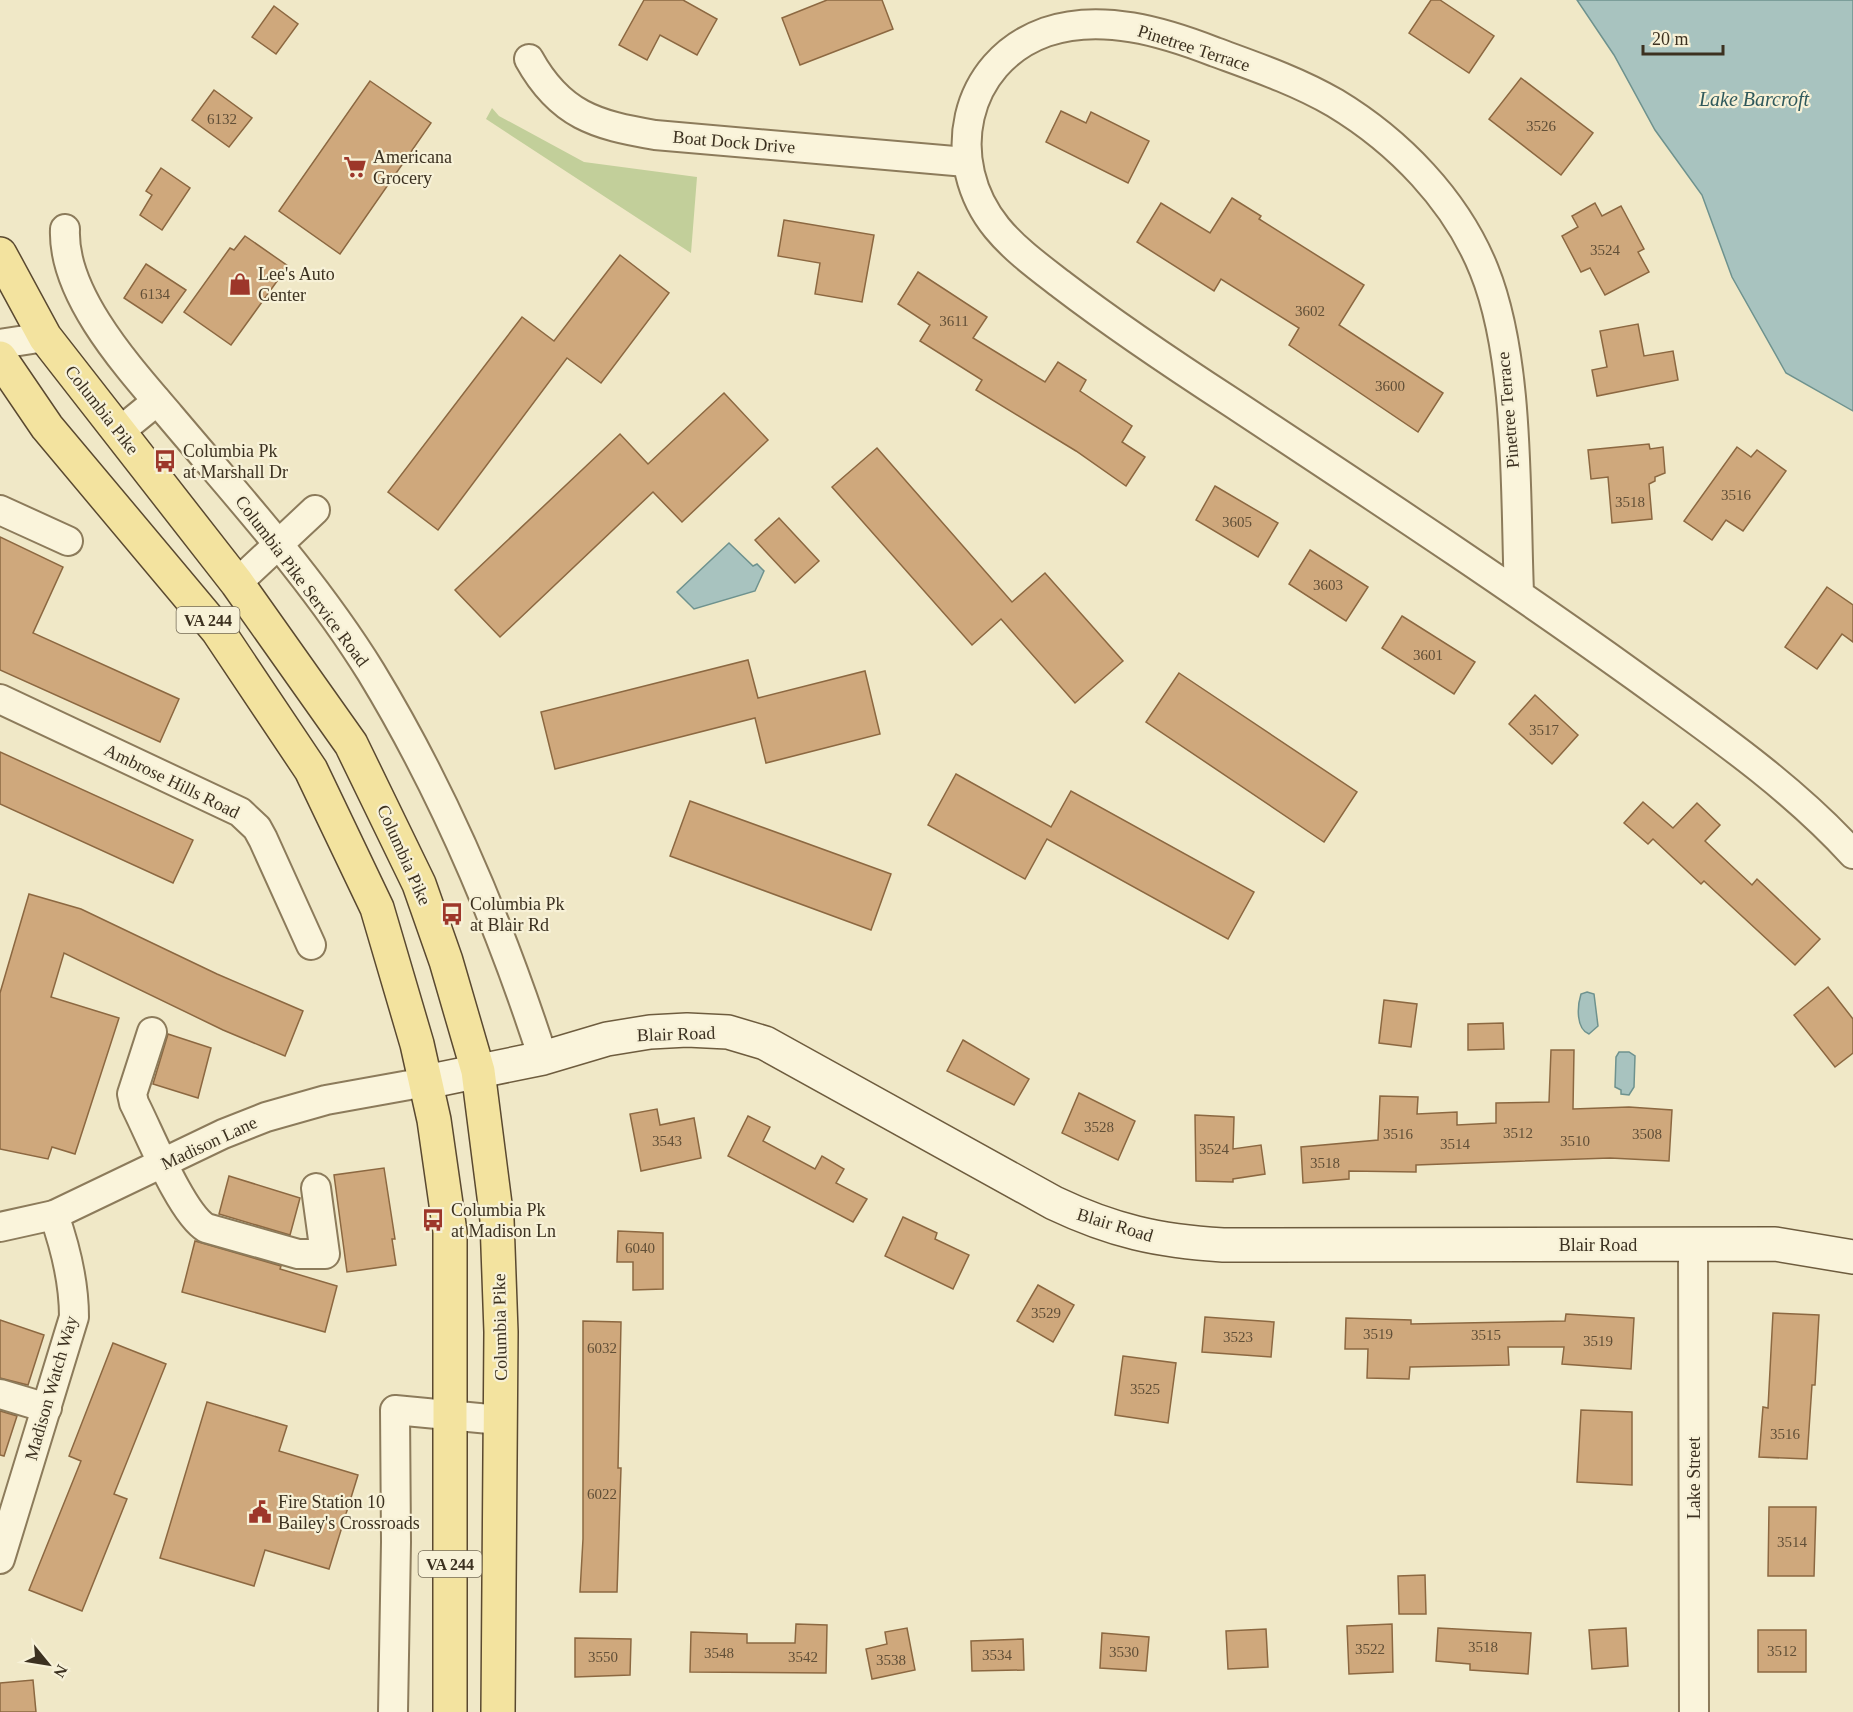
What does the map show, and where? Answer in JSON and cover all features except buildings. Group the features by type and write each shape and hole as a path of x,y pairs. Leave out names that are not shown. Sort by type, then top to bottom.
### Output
{"main road":[{"name":"Columbia Pike","path":"0,254 45,337 237,583 351,744 393,826 423,895 468,1030 478,1071 497,1221 501,1332 498,1712"},
{"name":"VA 244","path":"0,358 47,427 218,631 310,770 376,908 426,1082 438,1138 450,1232 450,1712"}],"street":[{"name":"Pinetree Terrace","path":"1519,592 1513,443 1506,363 1494,304 1484,269 1461,225 1436,190 1408,159 1336,104 1295,82 1200,46 1137,28 1079,25 1048,31 1022,44 999,62 982,85 970,117 965,149 966,162 982,207 999,232 1037,265 1124,332 1519,592 1798,798 1853,854"},
{"name":"Boat Dock Drive","path":"529,59 554,94 579,114 605,126 655,135 966,162"},
{"name":"Columbia Pike Service Road","path":"65,229 64,249 86,303 126,364 278,544 370,671 413,746 454,828 497,932 543,1058"},
{"path":"0,344 45,337"},
{"path":"119,432 158,401"},
{"path":"0,510 68,541"},
{"path":"237,583 315,510"},
{"name":"Ambrose Hills Road","path":"0,699 240,812 257,828 311,945"},
{"name":"Blair Road","path":"426,1082 543,1058 607,1039 668,1031 728,1032 765,1043 1054,1203 1094,1222 1142,1236 1223,1245 1775,1244 1853,1257"},
{"path":"153,1032 132,1095 182,1201 197,1222 206,1228 298,1254 324,1254 316,1188"},
{"name":"Madison Lane","path":"0,1227 54,1215 266,1116 326,1100 426,1082"},
{"name":"Madison Watch Way","path":"0,1559 74,1317 74,1291 67,1250 54,1215"},
{"name":"Lake Street","path":"1693,1245 1694,1712"},
{"path":"0,1394 47,1408"},
{"path":"393,1712 396,1542 394,1410 500,1420"}],"green space":[{"path":"492,108 499,116 584,162 697,177 691,253 486,119"}],"water":[{"name":"Lake Barcroft","path":"1577,0 1853,0 1853,411 1786,373 1732,277 1702,195 1655,130 1614,55"},
{"path":"729,543 753,566 757,564 764,571 755,591 694,609 677,592"},
{"path":"1587,992 1594,994 1598,1026 1589,1034 1582,1027 1579,1017 1581,994"},
{"path":"1619,1052 1629,1052 1635,1056 1634,1087 1629,1095 1621,1094 1621,1090 1615,1087 1616,1057"}],"place":[{"name":"Americana Grocery","path":"355,167"},
{"name":"Lee's Auto Center","path":"240,284"},
{"name":"Columbia Pk at Marshall Dr","path":"165,461"},
{"name":"Columbia Pk at Blair Rd","path":"452,914"},
{"name":"Columbia Pk at Madison Ln","path":"433,1220"},
{"name":"Fire Station 10 Bailey's Crossroads","path":"260,1512"}]}
